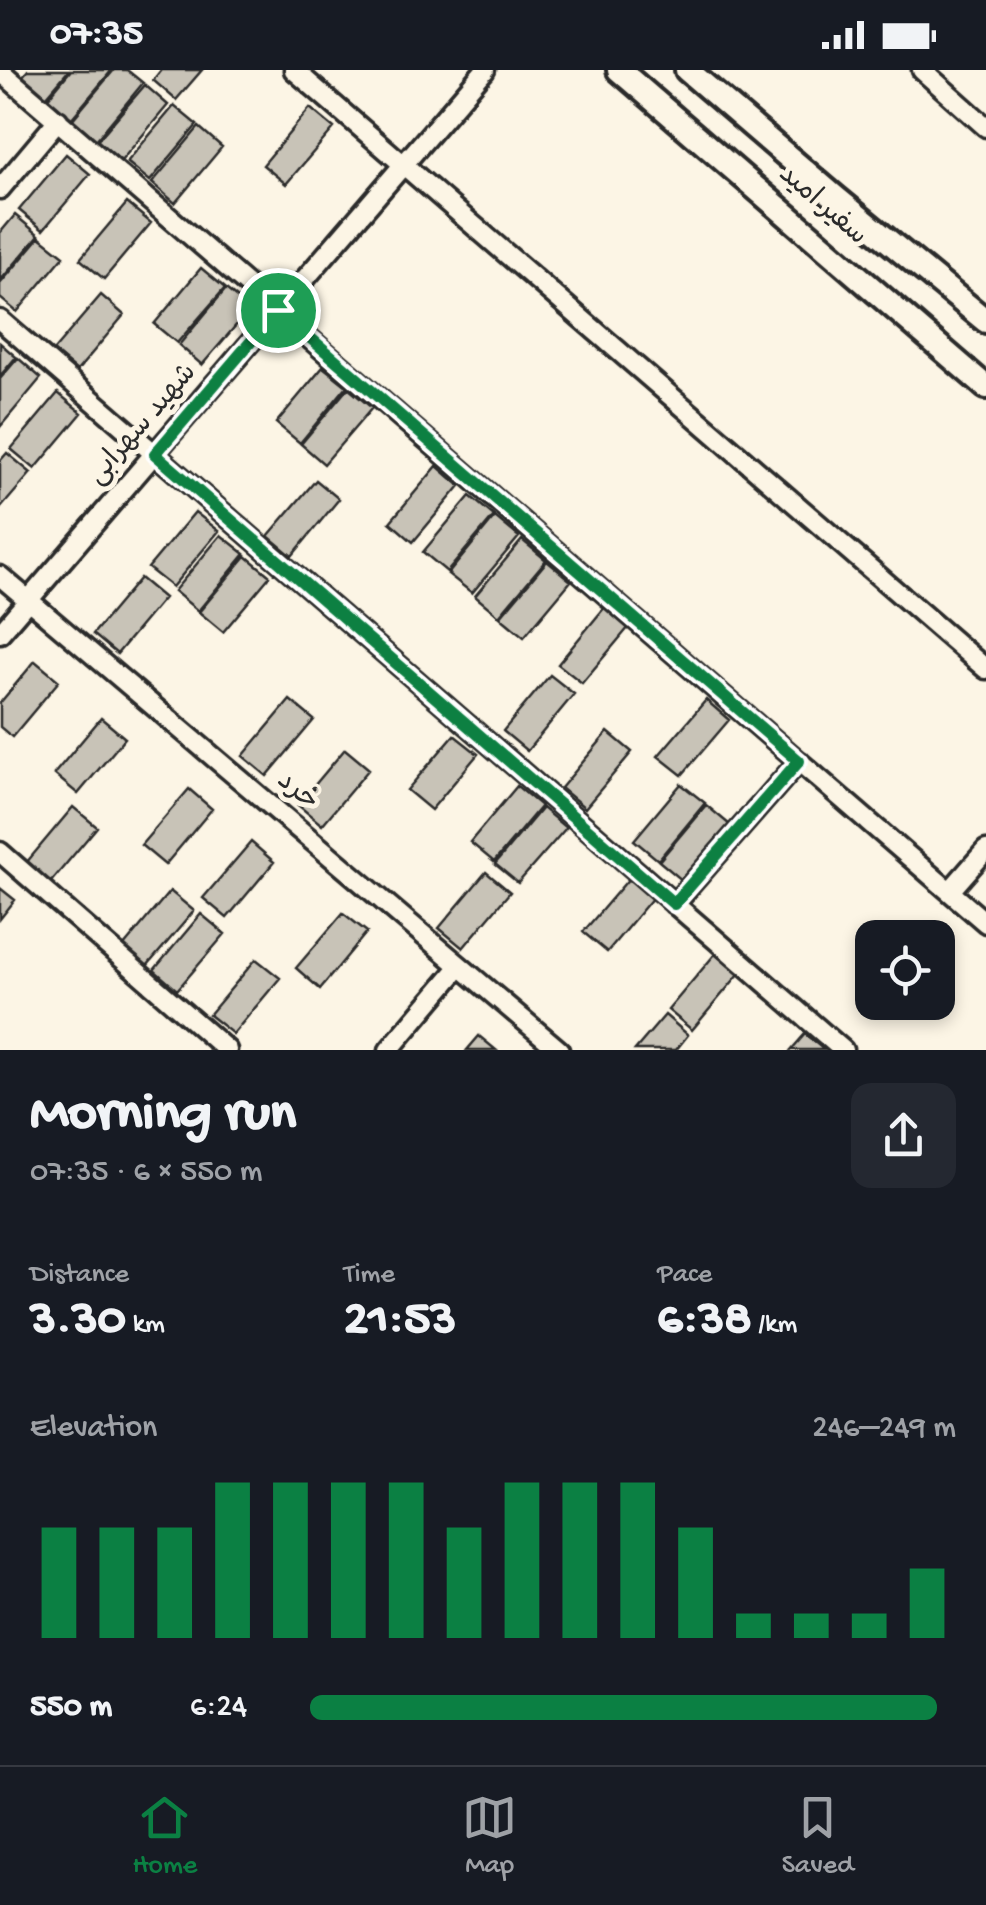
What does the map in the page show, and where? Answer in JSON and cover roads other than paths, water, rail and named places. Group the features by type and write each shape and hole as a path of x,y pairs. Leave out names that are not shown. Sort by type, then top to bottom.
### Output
{"street":[{"path":"294,70 986,669"},
{"name":"شهید سهرابی","path":"0,634 485,70"},
{"name":"سفیر امید","path":"619,70 986,386"},
{"name":"سفیر امید","path":"687,70 986,320"},
{"path":"922,70 986,126"},
{"path":"2,71 986,922"},
{"path":"0,189 58,120"},
{"path":"0,320 842,1050"},
{"name":"خرد","path":"0,576 560,1050"},
{"path":"674,904 799,761"},
{"path":"950,892 986,850"},
{"path":"0,852 227,1050"},
{"path":"390,1050 460,966"}]}
